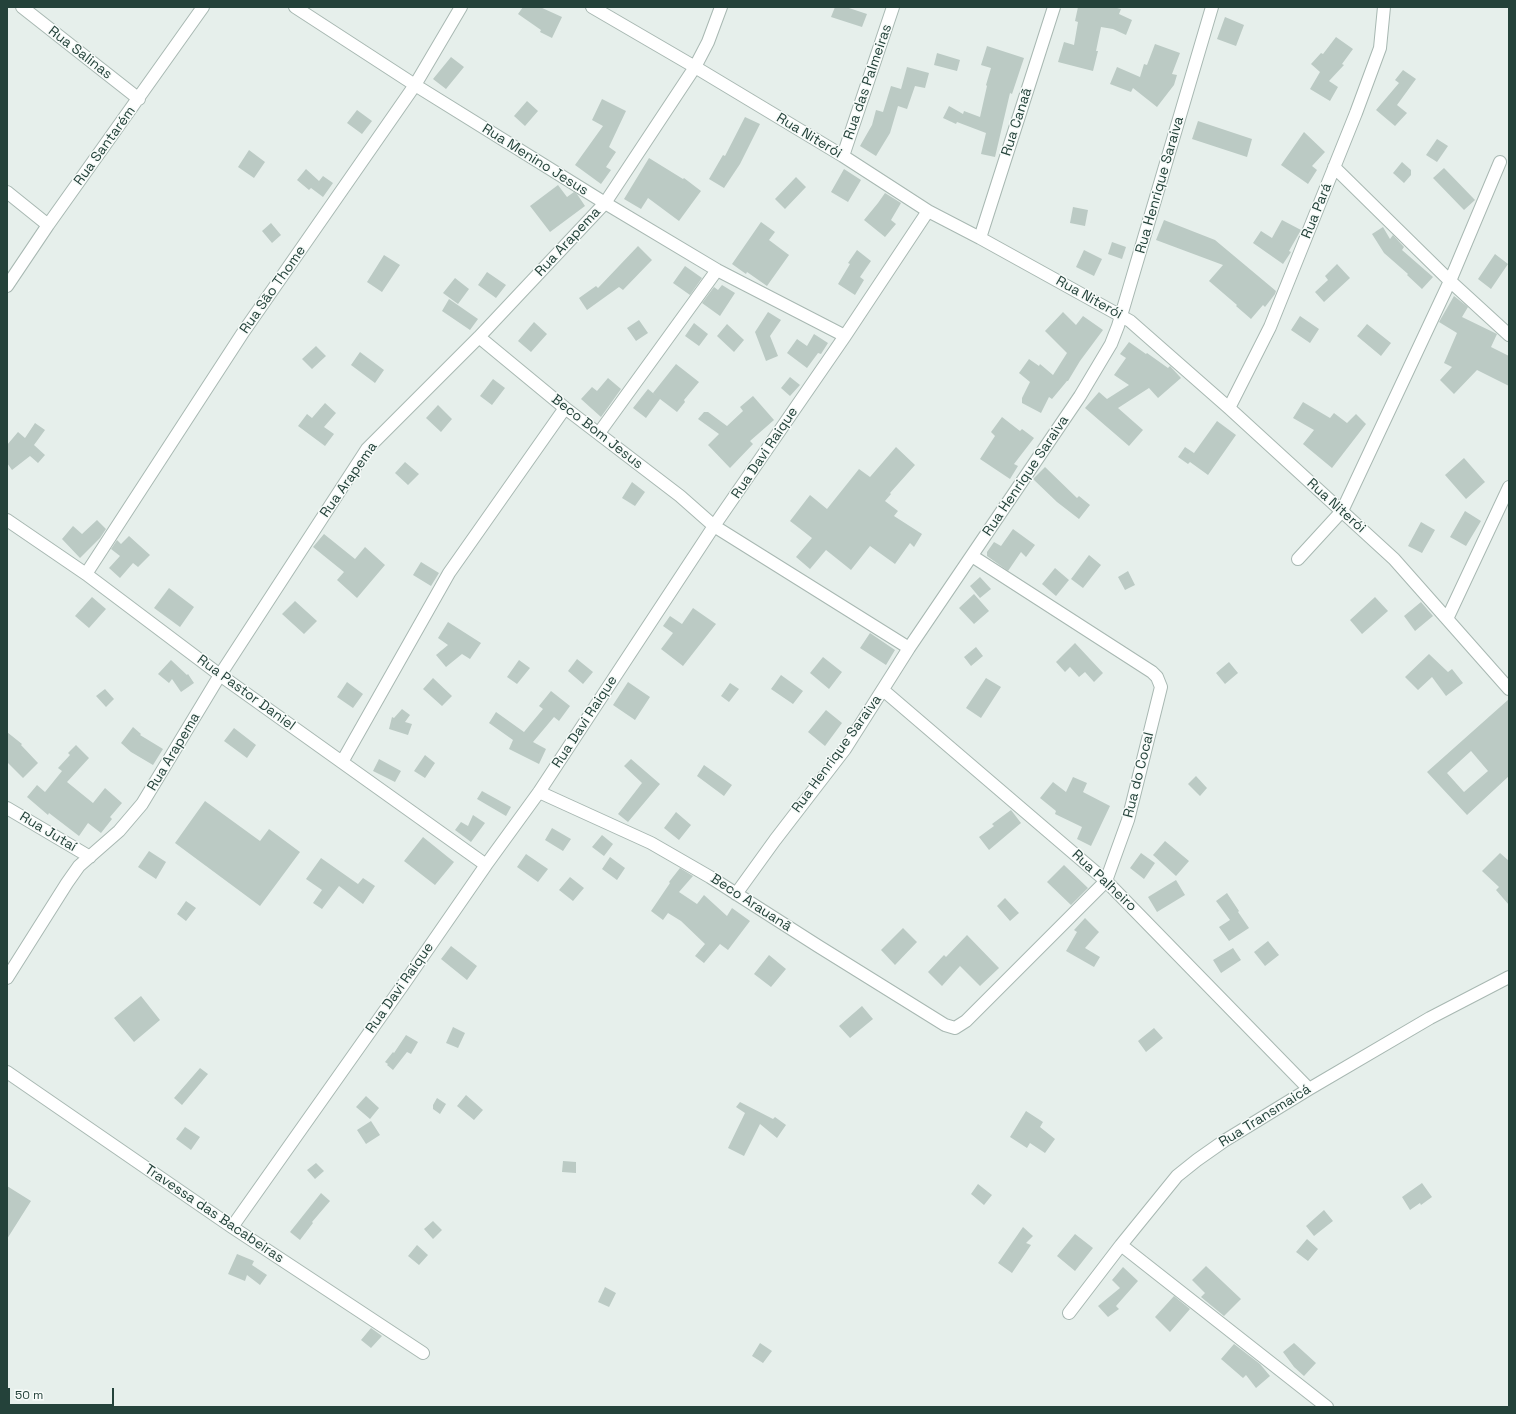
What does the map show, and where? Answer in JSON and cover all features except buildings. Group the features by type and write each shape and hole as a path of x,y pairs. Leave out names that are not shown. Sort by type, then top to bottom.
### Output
{"street":[{"name":"Rua Salinas","path":"22,7 139,99"},
{"name":"Rua Santarém","path":"7,286 48,225 139,99 202,7"},
{"name":"Rua Menino Jesus","path":"295,7 415,85 604,203 717,270 845,336"},
{"name":"Rua São Thome","path":"86,574 244,331 415,85 461,7"},
{"name":"Rua Niterói","path":"592,7 843,156 928,210 1130,321 1229,408 1394,559 1509,689"},
{"name":"Rua Arapema","path":"7,978 66,883 79,866 119,831 142,804 220,675 367,449 479,337 604,203 695,67 708,42 721,7"},
{"name":"Rua das Palmeiras","path":"843,156 893,7"},
{"name":"Rua Canaã","path":"980,238 1054,7"},
{"name":"Rua Henrique Saraiva","path":"736,894 775,840 845,749 909,648 1080,396 1111,344 1121,316 1212,7"},
{"name":"Rua Pará","path":"1229,408 1270,327 1356,113 1380,48 1384,7"},
{"path":"1298,559 1342,511 1450,281 1500,162"},
{"path":"1334,167 1450,281 1509,335"},
{"path":"7,192 48,225"},
{"name":"Rua Davi Raique","path":"232,1227 486,865 539,792 714,526 845,336 928,210"},
{"path":"599,433 717,270"},
{"name":"Beco Bom Jesus","path":"479,337 565,408 680,496 714,526 909,648"},
{"path":"342,762 449,573 565,408"},
{"path":"1447,619 1509,487"},
{"name":"Rua Pastor Daniel","path":"7,520 86,574 220,675 486,865"},
{"name":"Rua do Cocal","path":"955,1028 966,1021 1106,881 1128,820 1161,687 1157,677 1152,672 972,556"},
{"name":"Rua Palheiro","path":"883,690 1106,881 1309,1088"},
{"name":"Beco Arauanã","path":"539,792 651,843 710,877 945,1025 955,1028"},
{"name":"Rua Jutaí","path":"7,808 90,857"},
{"name":"Rua Transmaicá","path":"1069,1313 1121,1245 1182,1172 1224,1141 1309,1088 1430,1018 1509,977"},
{"name":"Travessa das Bacabeiras","path":"7,1072 232,1227 424,1353"},
{"path":"1121,1245 1327,1407"}]}
